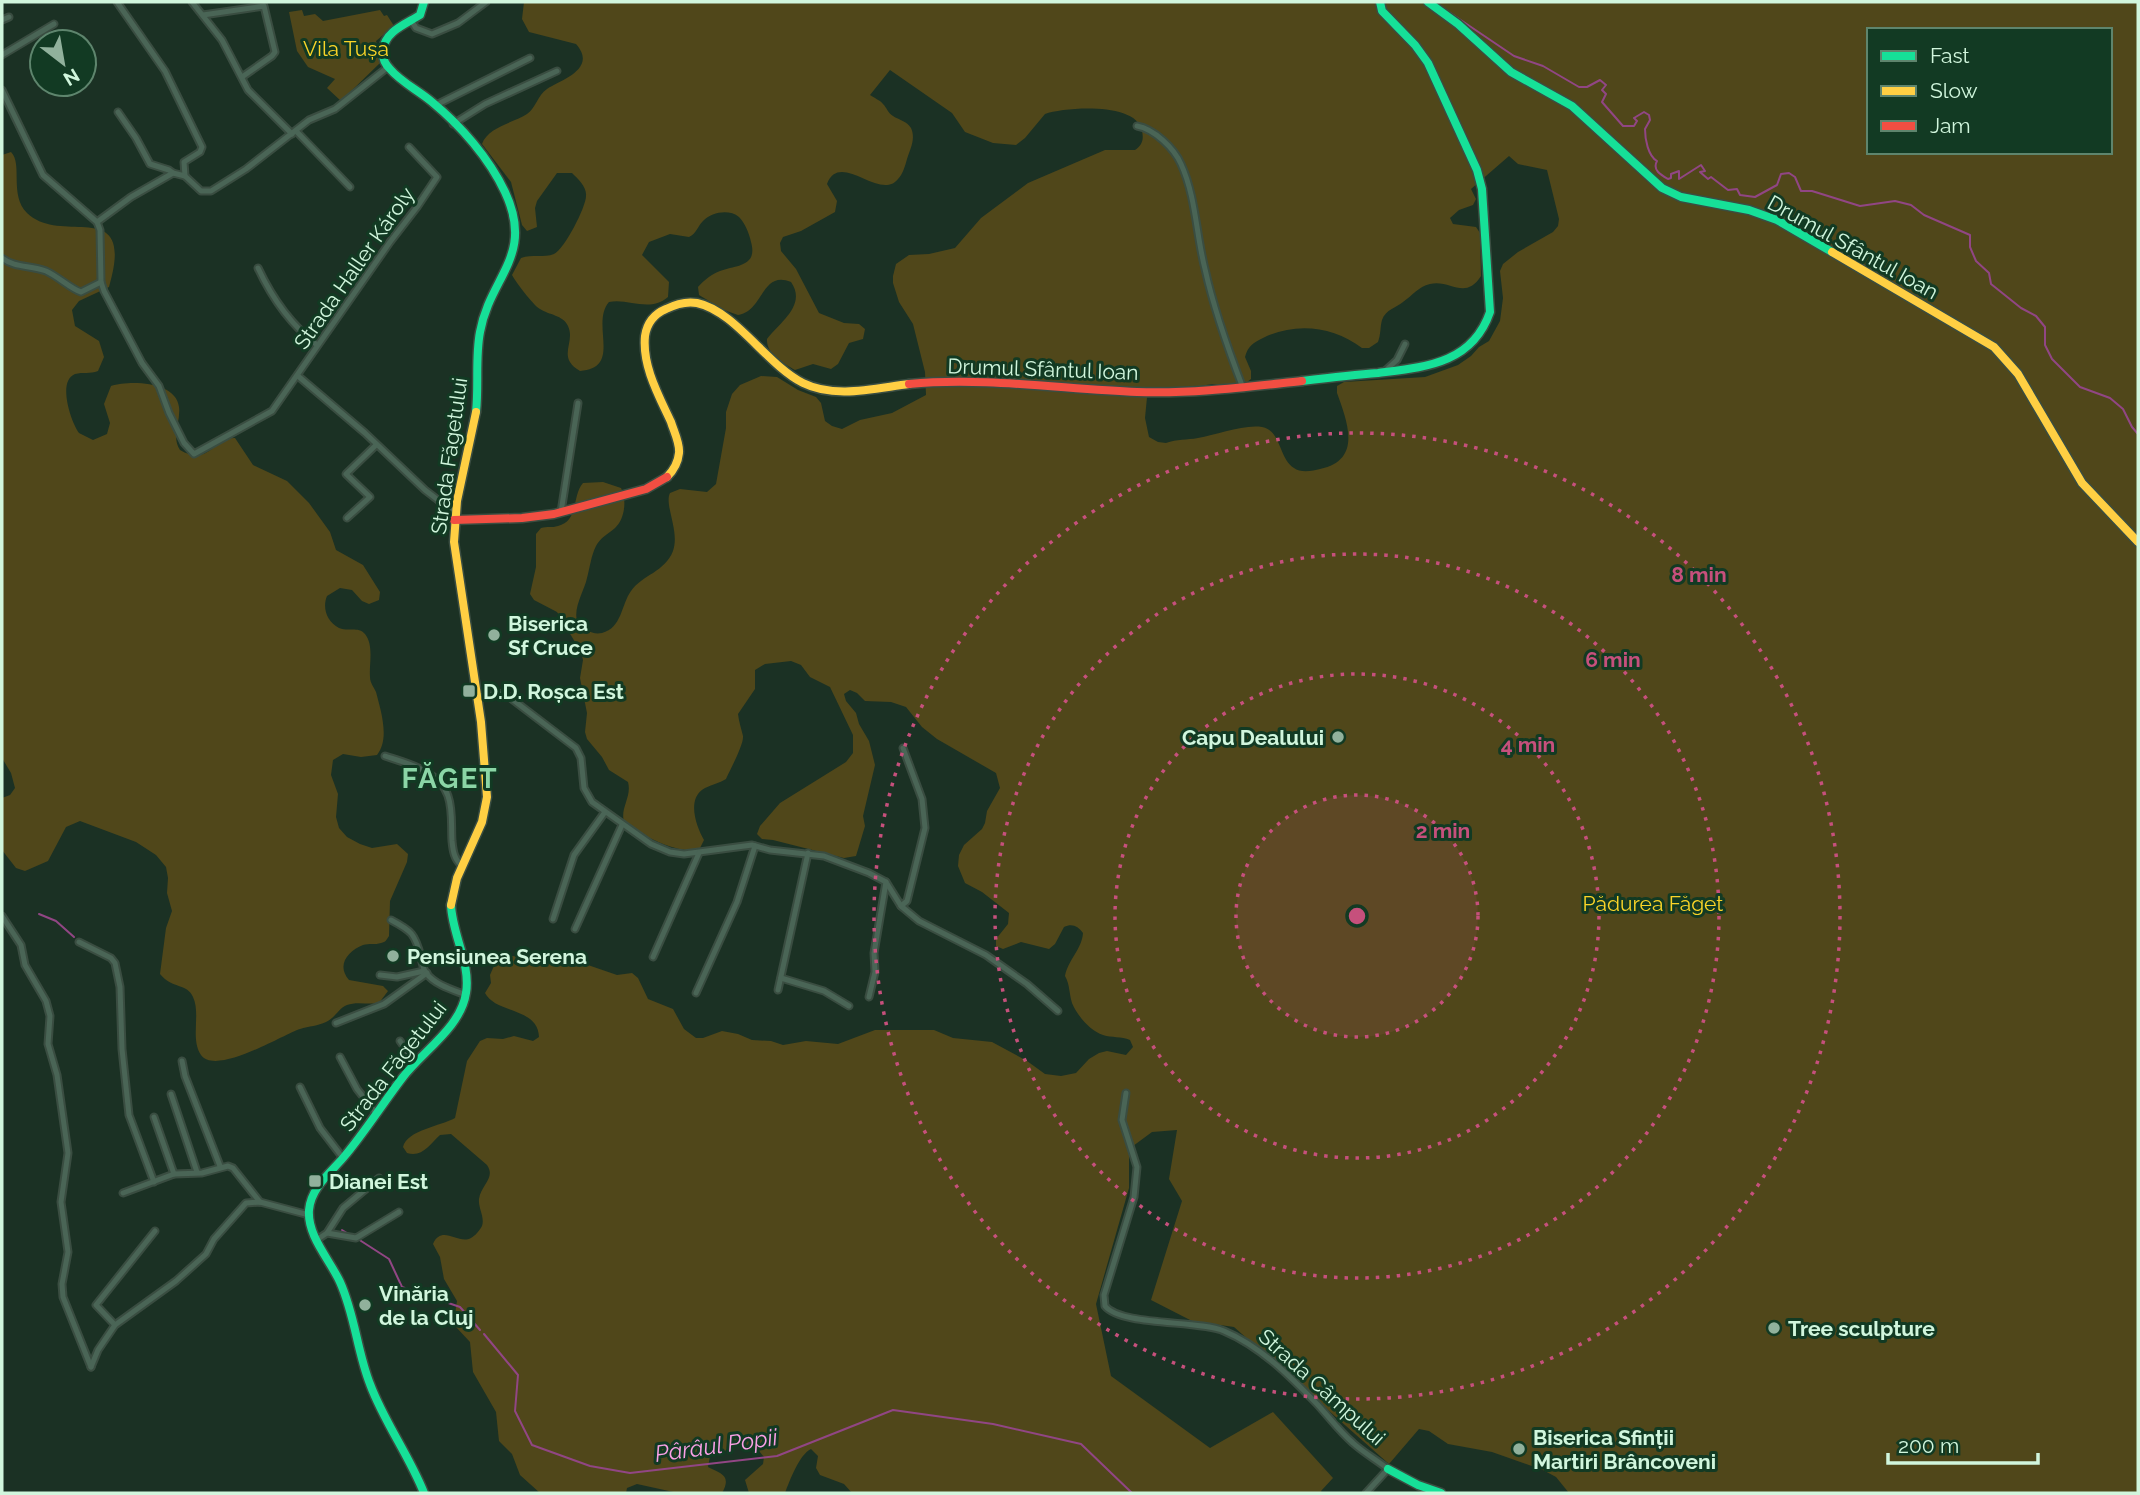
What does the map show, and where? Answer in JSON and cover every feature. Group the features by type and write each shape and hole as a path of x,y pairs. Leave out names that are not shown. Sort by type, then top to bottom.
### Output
{"main road":[{"path":"388,66 382,51 386,39 389,34 420,15 424,2"},
{"name":"Drumul Sfântul Ioan","path":"455,516 525,518 561,512 651,487 666,479 676,466 679,457 678,444 650,377 645,345 647,331 654,318 668,307 682,302 702,304 717,312 789,377 804,386 837,391 940,382 1209,392 1432,365 1455,356 1480,335 1487,323 1490,306 1482,189 1477,170 1428,63 1415,45 1382,11 1380,2"},
{"name":"Drumul Sfântul Ioan","path":"1428,2 1458,24 1511,72 1572,106 1662,188 1681,197 1749,210 1777,220 1994,347 2018,374 2082,483 2138,542"},
{"name":"Strada Făgetului","path":"309,1215 320,1184 343,1158 415,1062 453,1020 466,995 468,980 453,928 451,904 462,866 483,818 487,796 477,696 456,569 455,516 476,410 482,322 513,254 516,233 512,209 493,169 436,105 388,66"},
{"path":"309,1215 311,1226 348,1302 370,1384 424,1493"},
{"name":"Strada Câmpului","path":"1388,1469 1418,1485 1441,1493"}],"street":[{"path":"117,2 165,71 202,147 200,152 184,162 185,176"},
{"path":"192,2 222,40 248,90 350,187"},
{"path":"412,22 416,29 432,34 458,23 486,2"},
{"path":"203,15 264,6 274,54 242,77"},
{"path":"2,55 54,24"},
{"path":"436,105 530,58"},
{"path":"118,112 150,164 185,176 201,191 211,191 246,169 309,120 335,109 388,66"},
{"path":"453,124 485,104 557,71"},
{"path":"2,90 43,175 97,222 100,230 101,282 81,292 52,274 33,267 10,264 2,258"},
{"path":"1137,126 1144,127 1160,139 1182,165 1192,199 1204,268 1220,326 1243,388"},
{"name":"Strada Haller Károly","path":"101,282 142,363 159,386 184,443 194,454 272,411 418,207 437,177 409,148"},
{"path":"97,222 131,197 173,173"},
{"path":"258,268 276,300 300,332 317,345"},
{"path":"1385,371 1397,360 1405,344"},
{"path":"299,376 455,516"},
{"path":"561,512 578,403"},
{"path":"347,518 370,497 346,474 376,445"},
{"path":"477,696 504,693 576,748 584,788 592,802 651,845 670,852 698,853 755,846 824,856 886,882 901,906 919,921 986,954 1058,1011"},
{"path":"901,906 907,901 925,828 922,799 903,748"},
{"path":"385,756 416,766 446,790 449,797 453,849 457,862 462,866"},
{"path":"553,919 574,855 605,812"},
{"path":"575,929 622,825"},
{"path":"696,993 737,902 755,846"},
{"path":"653,957 698,853"},
{"path":"778,990 808,853"},
{"path":"869,997 875,972 874,953 886,882"},
{"path":"2,916 21,945 25,965 46,1001 50,1016 48,1044 57,1075 68,1153 61,1202 68,1252 62,1297 90,1367 97,1350 115,1325 176,1281 206,1254 214,1239 246,1203 260,1202 309,1215"},
{"path":"391,920 409,929 416,937 426,972 445,987 466,995"},
{"path":"79,942 111,958 115,963 120,987 122,1049 129,1115 154,1182"},
{"path":"380,975 397,977 426,972"},
{"path":"336,1023 384,1004 426,972"},
{"path":"781,978 824,991 849,1006"},
{"path":"400,1041 415,1062"},
{"path":"340,1057 357,1089 376,1113"},
{"path":"182,1061 185,1076 220,1166"},
{"path":"300,1087 317,1124 343,1158"},
{"name":"Strada Câmpului","path":"1126,1093 1122,1120 1137,1167 1134,1197 1104,1294 1103,1303 1107,1310 1165,1324 1205,1325 1240,1339 1271,1361 1353,1443 1388,1469"},
{"path":"171,1094 197,1172"},
{"path":"154,1117 174,1174"},
{"path":"123,1193 174,1174 220,1166 233,1168 260,1202"},
{"path":"318,1239 327,1233 343,1208 379,1178"},
{"path":"327,1233 356,1238 399,1212"},
{"path":"115,1325 96,1305 155,1231"},
{"path":"1366,1493 1388,1469"}],"green space":[{"name":"Pădurea Făget","path":"524,2 2138,2 2138,1493 1569,1493 1556,1477 1543,1470 1492,1452 1448,1444 1429,1431 1419,1429 1389,1464 1234,1327 1192,1321 1151,1300 1182,1201 1169,1179 1177,1130 1152,1132 1129,1149 1129,1188 1096,1304 1111,1376 1210,1448 1273,1412 1333,1478 1322,1493 852,1493 844,1484 820,1475 816,1468 818,1456 811,1449 799,1462 785,1493 749,1493 745,1480 763,1464 764,1457 759,1451 739,1441 724,1452 710,1456 708,1467 724,1476 726,1482 722,1493 678,1493 637,1484 627,1488 626,1493 540,1493 520,1475 512,1454 499,1441 496,1412 473,1372 470,1342 456,1327 454,1320 457,1301 444,1279 440,1257 433,1244 441,1236 466,1239 479,1231 483,1223 479,1199 489,1178 489,1170 487,1165 451,1134 440,1135 417,1154 407,1153 403,1147 411,1136 418,1132 455,1118 467,1061 480,1041 514,1036 533,1041 539,1037 532,1020 498,1005 485,993 497,962 511,956 546,958 561,963 585,964 617,975 632,973 638,978 648,999 673,1009 684,1029 696,1038 722,1031 783,1045 806,1041 838,1044 875,1030 934,1030 953,1038 992,1042 1045,1074 1061,1076 1076,1073 1099,1053 1107,1051 1126,1055 1133,1047 1130,1040 1103,1035 1093,1030 1072,1003 1065,976 1082,939 1083,933 1079,929 1072,925 1064,927 1055,944 1049,949 1021,942 1003,949 996,946 996,939 1008,924 1009,913 982,892 965,883 958,866 964,845 982,829 987,811 1000,788 996,773 937,739 922,727 906,707 891,702 865,701 850,690 844,694 869,741 875,765 863,816 865,826 856,856 844,858 762,839 757,834 760,826 780,803 846,762 853,753 853,735 830,687 810,677 801,665 791,661 765,664 755,670 755,689 738,714 743,736 741,745 726,779 705,788 696,798 694,812 704,840 699,850 680,849 660,843 624,822 628,782 609,770 585,732 587,713 580,678 583,660 581,652 557,612 534,600 530,594 536,567 536,534 541,528 558,526 569,519 583,483 603,482 621,488 624,498 623,514 615,528 596,546 576,613 580,626 586,630 602,633 609,630 617,621 631,591 665,564 673,551 675,535 669,504 670,493 680,489 707,492 716,484 726,428 726,412 732,394 740,385 761,376 777,377 816,397 821,403 825,421 842,429 860,420 892,413 926,395 925,372 913,324 899,302 893,283 896,264 909,255 955,248 981,218 1028,183 1105,150 1135,150 1143,137 1137,122 1128,115 1115,111 1084,109 1045,114 1016,145 993,143 965,132 952,113 890,70 870,95 882,103 891,115 911,128 912,144 901,175 890,184 881,185 841,172 833,175 827,184 837,201 835,212 801,231 783,237 780,243 781,251 796,269 819,313 844,323 859,324 865,329 863,339 849,343 838,364 831,369 813,364 795,370 776,358 769,349 767,339 794,306 795,290 791,282 774,282 747,312 738,315 699,295 698,287 708,278 720,271 744,264 751,256 751,242 745,225 739,217 726,212 707,218 689,237 670,234 649,242 642,255 669,282 668,297 661,302 646,305 609,302 604,311 604,344 600,362 593,368 580,371 569,360 570,332 566,322 537,307 512,275 521,258 550,255 558,251 579,218 585,201 585,189 572,173 557,173 537,201 537,227 527,231 522,225 511,182 482,144 495,129 530,111 547,89 575,72 583,60 576,44 529,32 522,19","holes":["1509,156 1518,164 1547,170 1559,219 1558,226 1503,264 1500,271 1503,298 1500,321 1489,341 1458,365 1425,377 1344,382 1337,386 1348,438 1342,457 1333,464 1314,470 1297,470 1285,458 1273,433 1262,427 1239,428 1166,443 1149,437 1145,418 1148,387 1178,390 1212,384 1242,386 1251,379 1251,371 1245,357 1249,347 1263,338 1288,330 1301,328 1326,331 1362,348 1369,348 1378,342 1386,313 1422,287 1437,283 1463,288 1475,283 1481,276 1480,233 1476,227 1453,224 1450,218 1459,210 1473,205 1476,199 1471,189"]},
{"name":"Vila Tușa","path":"302,10 304,16 315,14 323,21 380,10 394,26 376,41 381,62 341,101 327,88 335,79 308,67 297,51 289,12"},
{"path":"11,152 16,164 19,198 27,213 42,222 58,226 91,228 104,232 112,241 115,259 109,287 79,301 72,310 75,326 99,341 104,357 98,371 75,374 67,385 69,411 79,433 93,440 107,434 110,423 104,404 111,386 140,383 161,387 176,398 179,407 176,440 180,450 198,455 235,438 253,465 287,481 309,503 330,532 336,550 363,565 380,592 379,600 369,604 362,601 352,590 340,588 327,596 325,610 335,625 342,629 359,630 368,638 370,679 376,692 384,733 377,755 361,757 343,754 333,760 331,775 338,794 336,817 339,828 347,837 360,844 372,848 397,844 408,854 390,901 389,936 383,943 365,944 358,948 349,955 344,964 349,980 383,986 388,991 379,1003 347,1005 326,1022 300,1029 234,1058 209,1060 201,1055 196,1042 193,997 187,990 169,982 160,974 166,928 172,911 167,893 166,867 156,855 136,842 80,821 66,827 48,861 25,871 16,868 2,850 2,798 10,795 15,788 11,773 2,758 2,155"}],"waterway":[{"path":"1434,2 1514,56 1543,66 1579,87 1587,87 1600,80 1606,85 1602,90 1606,94 1602,102 1623,126 1634,126 1637,121 1634,118 1644,112 1649,115 1650,120 1645,129 1648,147 1657,161 1656,170 1668,179 1671,174 1679,171 1679,179 1701,165 1705,171 1700,172 1708,179 1711,177 1728,190 1737,189 1740,195 1755,197 1777,185 1781,174 1789,173 1795,177 1801,191 1812,191 1860,206 1895,201 1911,205 1924,215 1970,235 1970,247 1976,261 1989,273 1991,284 2021,308 2036,316 2045,327 2045,345 2052,359 2080,387 2110,398 2123,409 2138,434"},
{"name":"Pârâul Popii","path":"39,914 56,921 74,937"},
{"name":"Pârâul Popii","path":"342,1230 350,1235"},
{"name":"Pârâul Popii","path":"358,1239 389,1259 402,1287 460,1307 480,1330"},
{"name":"Pârâul Popii","path":"484,1334 518,1375 515,1411 532,1445 590,1466 630,1473 777,1456 893,1410 993,1424 1081,1444 1132,1493"}],"traffic: fast":[{"path":"424,2 420,15 388,38 383,50 384,60 395,74 443,111 464,132 491,167 513,214 513,250 485,313 480,332 476,412"},
{"path":"1302,381 1413,368 1445,360 1472,343 1490,312 1482,189 1477,170 1428,63 1415,45 1382,11 1380,2"},
{"path":"1428,2 1458,24 1511,72 1572,106 1662,188 1681,197 1749,210 1777,220 1832,252"},
{"path":"424,1493 370,1384 345,1295 315,1238 309,1210 313,1195 322,1181 351,1148 411,1067 449,1028 463,1005 466,971 451,905"},
{"path":"1388,1469 1418,1485 1441,1493"}],"traffic: slow":[{"path":"1832,252 1994,347 2018,374 2082,483 2138,542"},
{"path":"667,477 677,463 679,445 649,370 645,336 647,327 655,316 674,306 693,302 725,316 790,375 815,388 856,391 909,384"},
{"path":"451,905 457,878 482,822 487,797 481,722 454,542 457,501 476,412"}],"traffic: jam":[{"path":"909,384 966,382 1109,391 1179,392 1302,381"},
{"path":"454,520 554,514 646,489 667,477"}],"place":[{"name":"Biserica Sf Cruce","path":"494,635"},
{"name":"D.D. Roșca Est","path":"469,691"},
{"name":"Capu Dealului","path":"1338,737"},
{"name":"Pensiunea Serena","path":"393,956"},
{"name":"Dianei Est","path":"315,1181"},
{"name":"Vinăria de la Cluj","path":"365,1305"},
{"name":"Tree sculpture","path":"1774,1328"},
{"name":"Biserica Sfinții Martiri Brâncoveni","path":"1519,1449"}],"district":[{"name":"FĂGET","path":"450,778"}]}
